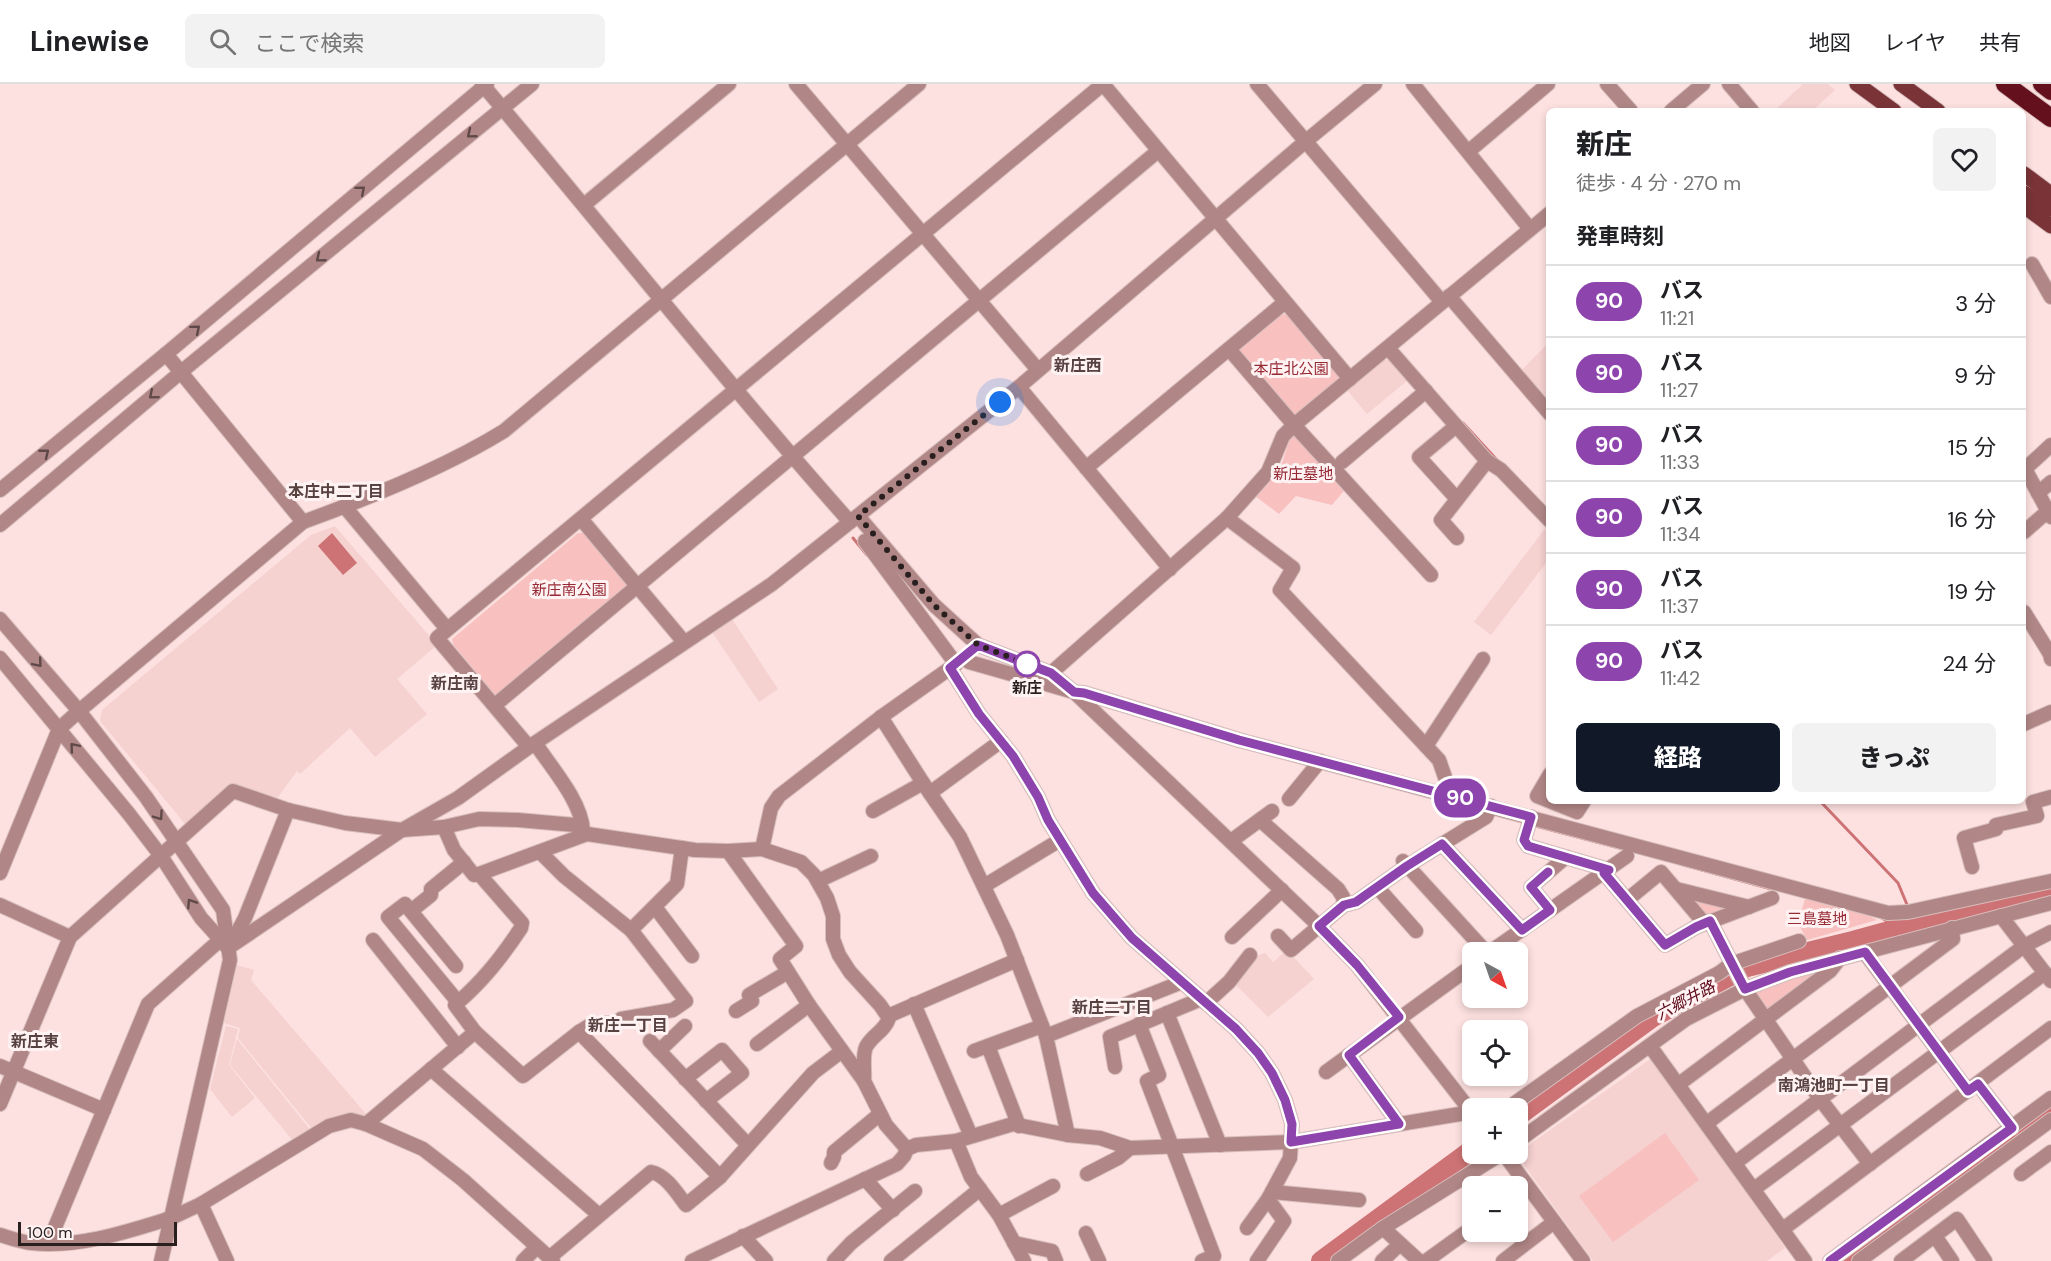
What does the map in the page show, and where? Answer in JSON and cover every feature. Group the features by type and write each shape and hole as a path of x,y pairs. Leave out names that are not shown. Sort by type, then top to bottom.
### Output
{"highway":[{"path":"2042,84 2051,91"},
{"path":"2008,87 2051,118"}],"main road":[{"path":"1857,84 1890,108"},
{"path":"1901,84 1934,108"},
{"path":"2026,175 2051,194"},
{"path":"2026,194 2051,209"},
{"path":"2026,207 2051,226"}],"street":[{"path":"0,525 181,372 532,84"},
{"path":"584,205 729,84"},
{"path":"796,84 1038,370"},
{"path":"0,873 59,729 79,711 303,522 345,507 473,450 504,431 919,84"},
{"path":"585,833 583,818 568,792 532,745 437,638 582,520 1103,84 1350,379"},
{"path":"1257,84 1445,299 1546,410"},
{"path":"48,1244 148,1004 224,944 402,830 458,798 532,745 772,584 1019,387 1375,84"},
{"path":"1413,84 1530,229"},
{"path":"1469,152 1548,84"},
{"path":"1607,84 1627,108"},
{"path":"1675,108 1703,84"},
{"path":"1729,84 1749,108"},
{"path":"0,490 166,354 485,85 502,109 792,457 854,519 934,605 978,645 1051,673 1074,692 1282,890 1357,965 1462,1100"},
{"path":"495,705 1158,151"},
{"path":"1051,673 1227,518 1268,472 1283,436 1294,425 1546,216"},
{"path":"2032,264 2051,297"},
{"path":"1086,468 1285,302"},
{"path":"1388,348 1487,461 1501,470 1546,517"},
{"path":"1229,349 1294,425 1431,575"},
{"path":"166,354 303,522"},
{"path":"1019,387 1170,569"},
{"path":"1342,462 1426,391"},
{"path":"1456,426 1419,457 1457,500"},
{"path":"2026,466 2051,445"},
{"path":"1457,538 1441,520 1487,461"},
{"path":"2026,472 2049,514 2026,531"},
{"path":"2038,493 2051,482"},
{"path":"345,507 447,629"},
{"path":"1227,518 1293,568 1280,591 1439,760 1447,783 1444,793"},
{"path":"582,520 684,642"},
{"path":"865,541 956,663 979,714 1013,756 1038,797 1048,820 1100,901 1132,938 1236,1029 1258,1053 1272,1073 1285,1100 1292,1124 1290,1158 1270,1195 1247,1228"},
{"path":"2026,615 2050,654 2051,660"},
{"path":"0,619 79,711 146,797 223,910 224,944 230,960 160,1261"},
{"path":"762,849 771,808 779,796 978,645"},
{"path":"0,658 161,856 201,918 224,944"},
{"path":"1426,746 1483,659"},
{"path":"956,663 969,662 1084,693 1239,740 1888,913 1908,912 2051,881"},
{"path":"2026,723 2051,712"},
{"path":"881,717 960,837 984,886 1017,960 1044,1031 1068,1135"},
{"path":"873,811 927,788 1001,741"},
{"path":"1289,799 1320,761"},
{"path":"1546,781 1537,796 1546,800"},
{"path":"0,1104 70,937 233,791 288,810 345,823 402,830 444,826 479,819 518,820 575,825 585,833 682,848 728,851 762,849 801,862 818,881 833,916 833,939 839,955 850,972 889,1018 887,1026 866,1048 864,1081"},
{"path":"1972,867 1964,838 1996,829 1996,825 2037,816 2033,802 2051,797"},
{"path":"1546,804 1524,840 1528,846 1606,871 1665,945 1707,923 1772,898"},
{"path":"1556,804 1577,812 1582,804"},
{"path":"1278,936 1291,950 1344,905 1356,902 1377,888 1405,863 1486,817 1491,806"},
{"path":"224,944 245,918 288,810"},
{"path":"1231,841 1266,816 1338,889 1343,897 1344,905"},
{"path":"444,826 454,850 474,875 540,852 585,833"},
{"path":"984,886 1060,840"},
{"path":"1442,844 1522,930"},
{"path":"631,930 677,884 682,848"},
{"path":"728,851 796,946 780,959 809,1005 864,1081 886,1125 907,1149"},
{"path":"479,874 522,923 521,928 496,964 478,985 455,1005 475,1032 523,1077 592,1024 616,1023 621,1019 672,1010 686,1001 631,930 564,876 540,852"},
{"path":"818,881 871,856"},
{"path":"1503,942 1627,856"},
{"path":"1550,910 1531,887 1566,857"},
{"path":"411,911 431,895 431,889 464,862"},
{"path":"1405,863 1479,942"},
{"path":"1627,900 1661,872 1707,923 1745,989 1820,1099 1870,1164"},
{"path":"1377,888 1416,932"},
{"path":"1676,889 1749,907"},
{"path":"1232,937 1282,890"},
{"path":"1528,1134 1686,1019 1745,989 1790,972 2051,903"},
{"path":"456,966 405,904 388,917 458,1002"},
{"path":"0,905 70,937"},
{"path":"655,908 692,956"},
{"path":"1754,1189 1938,1052 2048,977 2001,916"},
{"path":"1707,1123 1953,939 1952,928"},
{"path":"1735,1163 2024,946 2051,932"},
{"path":"373,940 458,1047"},
{"path":"1522,1098 1637,1016 1733,966 1799,941"},
{"path":"1865,952 1938,1052 2012,1128"},
{"path":"1115,1067 1110,1036 1167,1012 1204,1001 1229,982 1250,955"},
{"path":"1679,1084 1830,971 1840,958"},
{"path":"888,1016 1017,960"},
{"path":"736,1011 752,1001 749,995 788,972"},
{"path":"1326,1072 1462,973"},
{"path":"1019,1126 981,1048 1044,1031 1182,982"},
{"path":"914,1004 971,1136"},
{"path":"758,1044 809,1005"},
{"path":"1167,1012 1220,1145"},
{"path":"1139,1024 1159,1075 1147,1081 1214,1256 1202,1261"},
{"path":"685,1026 655,1046 748,1145"},
{"path":"1783,1229 2051,1028"},
{"path":"366,1124 475,1032"},
{"path":"579,1032 720,1177"},
{"path":"1650,1046 1805,1261"},
{"path":"685,1079 722,1050 742,1073 706,1101"},
{"path":"0,1235 30,1243 48,1244 107,1238 171,1218 201,1204 328,1126 351,1120 366,1124 423,1149 463,1180 551,1259 651,1172 658,1173 686,1205 720,1177 813,1073 842,1051"},
{"path":"1349,1055 1399,1124"},
{"path":"0,1066 104,1110"},
{"path":"431,1069 599,1215"},
{"path":"1830,1261 2051,1098"},
{"path":"831,1163 834,1152 880,1114"},
{"path":"701,1259 742,1236 897,1164 907,1149 916,1145 956,1141 1013,1124 1068,1135 1100,1138 1130,1148 1291,1142 1462,1115"},
{"path":"1859,1261 2051,1120"},
{"path":"956,1141 971,1177 999,1215 1024,1261"},
{"path":"1086,1174 1118,1158 1130,1148"},
{"path":"2021,1174 2051,1152"},
{"path":"1338,1261 1383,1228 1486,1164"},
{"path":"865,1179 893,1210"},
{"path":"999,1215 1053,1186"},
{"path":"891,1261 980,1189"},
{"path":"834,1261 915,1191"},
{"path":"1270,1195 1359,1200"},
{"path":"1257,1261 1284,1221 1270,1195"},
{"path":"1528,1196 1554,1222 1583,1261"},
{"path":"201,1204 227,1261"},
{"path":"1922,1213 1952,1261"},
{"path":"1901,1261 1957,1219 1985,1261"},
{"path":"1503,1261 1554,1222"},
{"path":"1383,1228 1419,1261"},
{"path":"1086,1233 1099,1261"},
{"path":"1426,1261 1462,1235"},
{"path":"742,1236 766,1261"},
{"path":"1014,1243 1052,1251 1056,1261"},
{"path":"1382,1261 1400,1244"},
{"path":"523,1261 537,1247"}],"shaded area":[{"path":"1803,84 1828,84 1835,90 1815,108 1777,108"},
{"path":"1546,345 1546,398 1520,372"},
{"path":"1383,360 1391,360 1408,380 1367,414 1347,390"},
{"path":"335,526 437,645 397,679 427,714 375,757 350,728 300,774 297,771 276,800 230,784 186,825 100,721 102,710 311,535"},
{"path":"1546,527 1546,563 1491,635 1474,622"},
{"path":"332,533 357,563 343,575 318,546"},
{"path":"732,619 778,689 759,702 712,632"},
{"path":"1287,950 1314,979 1268,1017 1233,982 1251,958 1265,953 1273,962"},
{"path":"237,965 254,970 251,980 366,1114 313,1130 238,1038 240,1028 224,1023"},
{"path":"226,1026 238,1029 229,1065 255,1098 232,1117 210,1089"},
{"path":"237,1039 312,1132 295,1143 230,1065"},
{"path":"1652,1058 1785,1248 1767,1261 1593,1261 1523,1164 1528,1164 1528,1146"}],"green space":[{"name":"本庄北公園","path":"1287,314 1338,375 1337,383 1297,417 1290,416 1238,350 1278,315"},
{"name":"新庄墓地","path":"1296,432 1347,487 1332,505 1296,496 1279,514 1255,496 1281,467 1290,437"},
{"name":"新庄南公園","path":"578,533 586,533 627,583 627,591 502,695 494,694 453,644 452,639"},
{"name":"三島墓地","path":"1805,899 1863,913 1877,920 1807,940 1798,923"},
{"path":"1695,901 1732,907 1711,920"},
{"path":"1819,970 1823,974 1768,1015 1752,995 1771,985"},
{"path":"1665,1133 1699,1180 1613,1242 1579,1196"}],"waterway":[{"path":"1463,423 1497,460"},
{"path":"853,538 867,555"},
{"path":"1823,804 1898,883 1908,907"},
{"path":"1532,825 1627,850"},
{"path":"1680,864 1775,890"},
{"name":"六郷井路","path":"1528,1109 1653,1017 1747,967 2051,892"},
{"path":"1912,915 1915,924"},
{"path":"1882,918 1899,929"},
{"path":"1843,1261 2051,1109"},
{"name":"六郷井路","path":"1321,1261 1462,1157"}],"bus line":[{"name":"90","path":"1548,872 1531,887 1550,910 1522,930 1442,844 1356,902 1344,905 1319,926 1357,965 1399,1017 1349,1055 1399,1124 1291,1142 1292,1124 1285,1100 1272,1073 1258,1053 1236,1029 1132,938 1093,893 1048,820 1038,797 1013,756 979,714 950,668 978,645 1051,673 1074,692 1084,693 1239,740 1531,817 1524,840 1528,846 1609,870 1604,873 1665,945 1710,921 1745,989 1790,972 1865,952 1968,1091 1978,1084 2012,1128 1830,1261"}],"place":[{"name":"新庄","path":"1027,664"}],"district":[{"name":"新庄西","path":"1078,365"},
{"name":"本庄中二丁目","path":"336,491"},
{"name":"新庄南","path":"455,683"},
{"name":"新庄二丁目","path":"1112,1007"},
{"name":"新庄一丁目","path":"628,1025"},
{"name":"新庄東","path":"35,1041"},
{"name":"南鴻池町一丁目","path":"1834,1085"}],"route":[{"path":"1000,402 858,516 934,605 978,645 1033,666 1027,664"}]}
